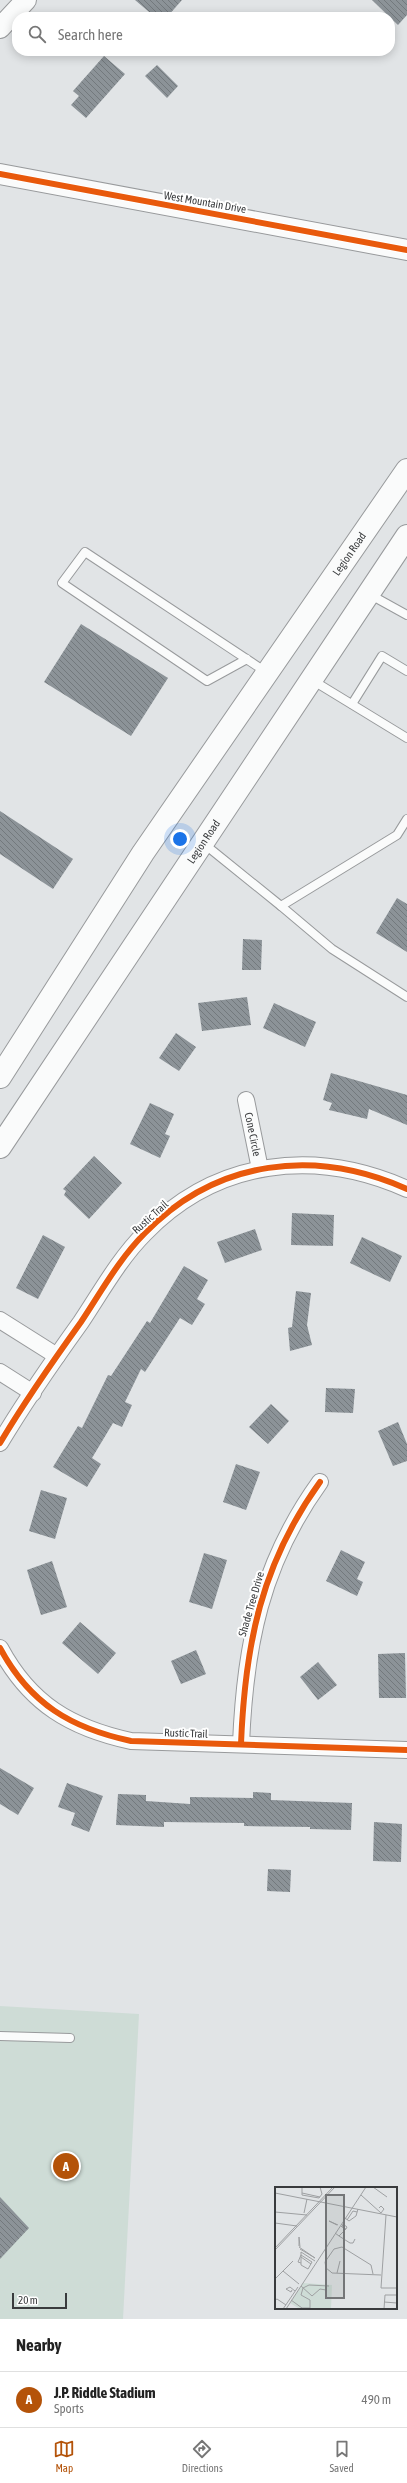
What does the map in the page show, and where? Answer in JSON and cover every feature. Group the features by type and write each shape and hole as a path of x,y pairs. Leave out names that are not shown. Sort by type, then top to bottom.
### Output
{"main road":[{"name":"Legion Road","path":"0,1077 143,853 407,470"},
{"name":"Legion Road","path":"0,1147 407,536"}],"street":[{"path":"15,12 26,0"},
{"path":"0,28 12,15"},
{"name":"West Mountain Drive","path":"0,174 407,250"},
{"name":"Cone Circle","path":"246,1100 260,1169"},
{"name":"Rustic Trail","path":"0,1443 128,1252 145,1233 166,1214 190,1197 220,1182 260,1169 289,1165 322,1165 352,1169 384,1178 407,1189"},
{"path":"0,1320 57,1356"},
{"path":"0,1372 33,1393"},
{"name":"Shade Tree Drive","path":"241,1744 243,1688 251,1638 265,1588 282,1543 300,1510 320,1482"},
{"name":"Rustic Trail","path":"0,1648 26,1687 47,1706 72,1722 99,1734 132,1741 407,1750"}],"lane":[{"path":"246,659 207,681 62,583 85,552 267,672"},
{"path":"368,594 407,615"},
{"path":"352,704 382,656 407,671"},
{"path":"311,679 407,738"},
{"path":"281,906 397,835 407,819"},
{"path":"202,842 332,949 407,997"},
{"path":"0,2036 70,2038"}],"shaded area":[{"path":"0,2006 139,2014 123,2319 0,2319"}],"building":[{"path":"135,0 182,0 171,12 149,12"},
{"path":"372,0 407,0 407,15 398,25 395,22 395,12 384,12"},
{"path":"104,56 125,74 86,118 71,105 79,96 73,91"},
{"path":"157,65 178,86 167,98 145,76"},
{"path":"81,624 168,678 131,736 44,682"},
{"path":"0,811 73,859 53,889 0,854"},
{"path":"397,898 407,904 407,952 376,933"},
{"path":"243,939 262,940 261,970 242,970"},
{"path":"247,997 251,1025 202,1031 198,1003"},
{"path":"274,1003 316,1022 305,1047 263,1028"},
{"path":"176,1033 196,1047 179,1071 159,1058"},
{"path":"331,1073 407,1095 407,1125 369,1109 367,1119 329,1110 332,1103 323,1100"},
{"path":"150,1103 174,1114 165,1134 170,1136 160,1158 130,1144"},
{"path":"94,1156 122,1183 89,1219 64,1195 66,1191 63,1189"},
{"path":"292,1213 334,1215 333,1246 291,1245"},
{"path":"255,1229 262,1250 225,1263 217,1242"},
{"path":"43,1235 65,1247 38,1299 16,1288"},
{"path":"362,1237 402,1256 390,1282 350,1263"},
{"path":"184,1266 208,1280 197,1299 205,1304 192,1325 180,1318 145,1372 141,1369 125,1402 132,1405 122,1427 113,1423 92,1458 101,1464 87,1487 53,1467 78,1426 82,1428 108,1375 111,1376 147,1321 150,1323"},
{"path":"296,1291 311,1293 307,1325 312,1345 290,1351 288,1328 292,1327"},
{"path":"326,1388 355,1389 353,1413 325,1412"},
{"path":"271,1404 289,1421 268,1444 249,1427"},
{"path":"398,1422 407,1444 407,1461 393,1466 378,1431"},
{"path":"236,1464 260,1472 246,1510 223,1502"},
{"path":"41,1490 67,1498 55,1539 29,1531"},
{"path":"341,1550 365,1562 357,1579 363,1582 357,1596 326,1581"},
{"path":"204,1553 227,1560 212,1609 189,1602"},
{"path":"52,1561 67,1607 41,1615 27,1570"},
{"path":"80,1622 116,1653 98,1674 62,1643"},
{"path":"196,1650 206,1674 181,1684 171,1661"},
{"path":"405,1653 406,1698 379,1698 378,1654"},
{"path":"318,1662 337,1685 318,1700 300,1677"},
{"path":"0,1768 34,1788 18,1815 0,1804"},
{"path":"67,1783 103,1796 89,1832 71,1825 75,1813 58,1807"},
{"path":"253,1792 271,1793 271,1800 352,1803 351,1830 310,1829 310,1827 244,1826 244,1823 164,1822 164,1827 116,1825 118,1794 146,1795 146,1801 190,1804 190,1797 253,1798"},
{"path":"374,1822 402,1824 401,1862 373,1861"},
{"path":"268,1869 291,1870 290,1892 267,1891"},
{"path":"0,2197 29,2228 0,2259"}],"cycle path":[{"path":"0,174 407,250"},
{"path":"0,1443 39,1381 127,1254 145,1233 173,1208 203,1189 235,1176 268,1168 303,1165 337,1168 372,1176 407,1189"},
{"path":"241,1744 247,1673 252,1639 260,1607 270,1575 283,1544 300,1513 320,1482"},
{"path":"0,1648 12,1668 39,1699 54,1711 71,1721 109,1736 131,1741 407,1750"}],"place":[{"name":"J.P. Riddle Stadium","path":"66,2166"}]}
